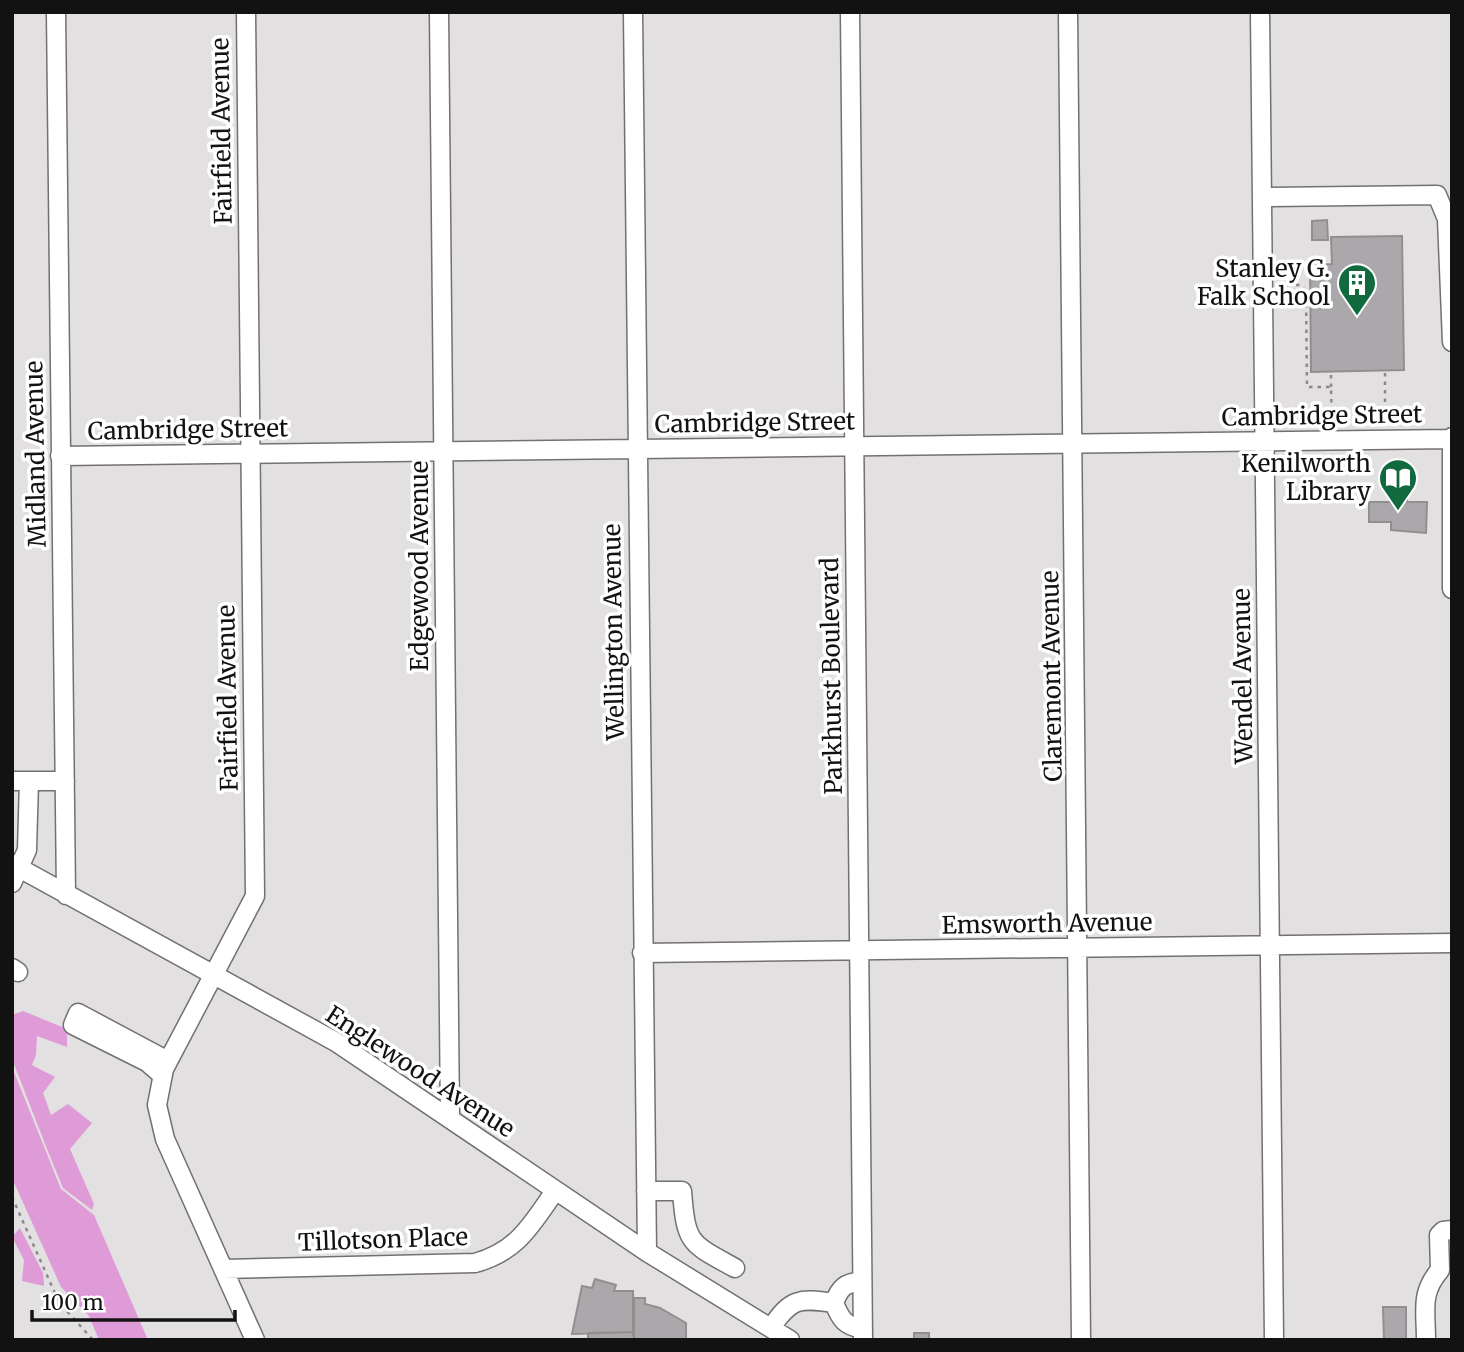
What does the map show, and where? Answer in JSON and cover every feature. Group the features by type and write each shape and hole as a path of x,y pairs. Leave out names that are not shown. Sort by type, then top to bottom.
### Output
{"street":[{"name":"Midland Avenue","path":"56,12 66,895"},
{"name":"Fairfield Avenue","path":"246,12 255,896 165,1068 157,1105 159,1123 255,1340"},
{"name":"Edgewood Avenue","path":"439,12 450,1119"},
{"name":"Wellington Avenue","path":"633,12 647,1252"},
{"name":"Parkhurst Boulevard","path":"850,12 863,1334"},
{"name":"Claremont Avenue","path":"1068,12 1081,1340"},
{"name":"Wendel Avenue","path":"1260,12 1274,1340"},
{"path":"1262,197 1437,195 1447,219 1452,342"},
{"name":"Cambridge Street","path":"60,456 1074,445 1451,438"},
{"path":"1451,438 1452,589"},
{"path":"15,871 27,850 21,781 65,781"},
{"name":"Englewood Avenue","path":"15,871 66,895 336,1042 647,1252 790,1340"},
{"name":"Emsworth Avenue","path":"642,953 1452,943"},
{"name":"Tillotson Place","path":"223,1269 475,1263 500,1254 521,1239 555,1191"},
{"path":"646,1191 681,1191 684,1227 695,1245 735,1268"},
{"path":"1426,1340 1426,1296 1429,1281 1440,1270 1439,1235 1443,1230 1452,1230"},
{"path":"676,1270 695,1245"},
{"path":"862,1281 847,1283 839,1289 834,1303 841,1320 863,1334"},
{"path":"771,1328 784,1308 795,1300 834,1303"}],"path":[{"path":"1279,285 1300,285 1306,291 1307,387 1331,387"},
{"path":"1331,373 1332,425"},
{"path":"1385,373 1385,424"},
{"path":"12,1197 54,1292 93,1340"}],"shaded area":[{"path":"23,1011 67,1029 67,1047 37,1036 36,1055 32,1065 55,1077 43,1093 51,1115 68,1104 92,1123 70,1149 94,1204 92,1210 63,1188 12,1059 12,1015"},
{"path":"12,1067 61,1189 94,1215 148,1340 99,1340 89,1316 61,1287 12,1178"},
{"path":"20,1228 43,1273 44,1286 22,1281 24,1260 12,1237"}],"building":[{"path":"1327,220 1328,240 1312,240 1312,221"},
{"name":"Stanley G. Falk School","path":"1402,236 1404,370 1311,372 1310,265 1332,264 1331,237"},
{"name":"Kenilworth Library","path":"1391,485 1407,485 1407,502 1427,502 1426,533 1391,530 1391,522 1369,522 1369,502 1391,502"},
{"path":"595,1279 616,1285 614,1291 633,1291 633,1332 572,1334 582,1286 592,1288"},
{"path":"634,1298 645,1298 645,1304 660,1308 686,1323 686,1340 634,1340"},
{"path":"1383,1307 1406,1307 1406,1340 1384,1340"},
{"path":"633,1332 634,1340 588,1340 588,1333"},
{"path":"914,1333 929,1333 929,1340 914,1340"}],"place":[{"name":"Stanley G. Falk School","path":"1357,317"},
{"name":"Kenilworth Library","path":"1398,512"}]}
